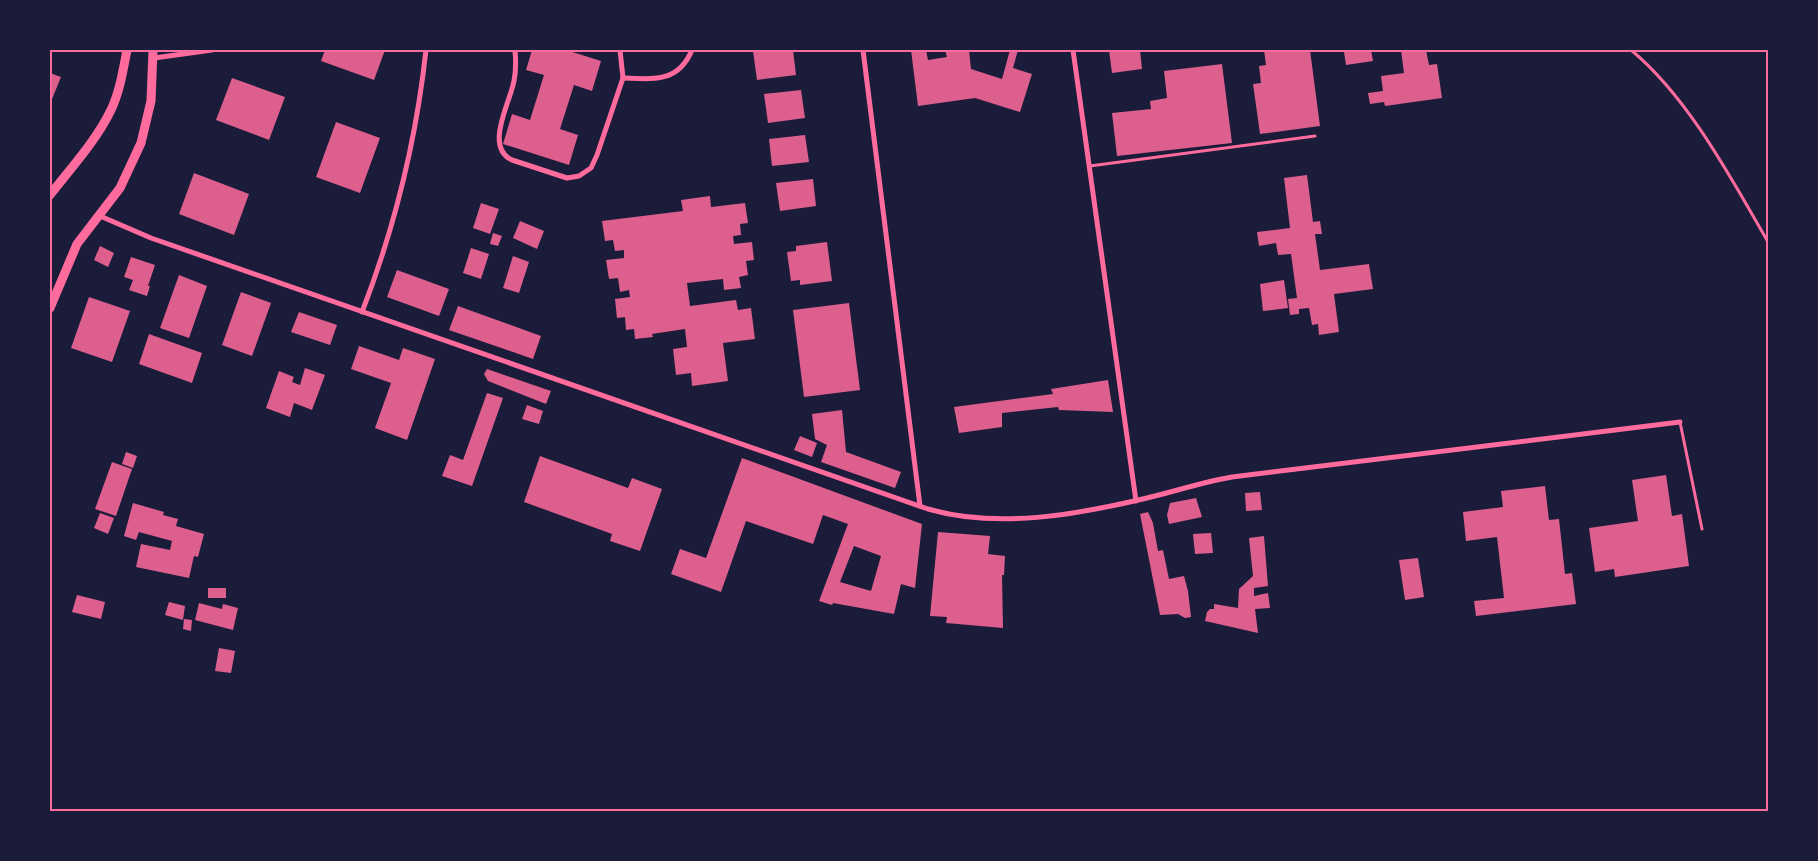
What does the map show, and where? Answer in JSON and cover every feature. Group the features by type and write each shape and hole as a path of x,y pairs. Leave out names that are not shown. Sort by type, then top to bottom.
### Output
{"main road":[{"path":"50,195 88,146 107,117 118,89 127,50"},
{"path":"50,308 77,244 120,188 144,134 151,101 153,54"}],"street":[{"path":"153,54 212,50"},
{"path":"362,312 386,249 403,187 418,115 426,50"},
{"path":"515,50 514,81 498,138 500,149 512,160 561,177 574,178 591,168 597,155 623,78 620,50"},
{"path":"623,78 653,78 675,73 686,63 692,50"},
{"path":"863,50 920,506"},
{"path":"1074,50 1136,501"},
{"path":"100,216 151,238 362,312 920,506 957,516 1009,519 1060,514 1136,501 1201,483 1232,477 1680,422"}],"lane":[{"path":"1631,50 1657,74 1698,128 1727,172 1768,242"},
{"path":"1090,166 1315,136"},
{"path":"1680,422 1702,529"}],"building":[{"path":"325,50 385,50 374,80 321,61"},
{"path":"532,50 566,50 601,61 592,91 574,85 560,129 578,135 569,165 503,144 512,114 530,120 544,75 526,70"},
{"path":"793,50 796,75 757,80 753,51"},
{"path":"911,50 926,50 928,60 947,57 945,50 969,50 971,69 1002,79 1010,50 1018,50 1013,68 1032,74 1020,112 975,98 918,106"},
{"path":"1109,50 1140,50 1142,69 1112,73"},
{"path":"1264,50 1310,50 1320,126 1260,134 1253,84 1261,83 1259,66 1266,65"},
{"path":"1371,50 1373,61 1346,65 1344,52"},
{"path":"1401,50 1426,50 1429,65 1437,64 1442,98 1385,106 1384,102 1370,104 1368,93 1383,91 1381,76 1404,73"},
{"path":"1222,64 1232,143 1117,156 1112,113 1151,109 1150,101 1167,98 1164,71"},
{"path":"50,73 61,77 50,104"},
{"path":"232,78 285,97 269,140 216,120"},
{"path":"801,90 805,118 768,123 764,94"},
{"path":"336,122 380,138 360,193 316,177"},
{"path":"805,135 809,162 772,166 769,139"},
{"path":"194,173 249,194 234,235 179,214"},
{"path":"1307,175 1313,222 1320,221 1322,234 1315,234 1320,270 1369,264 1373,289 1334,294 1339,332 1319,335 1318,324 1312,325 1309,308 1299,309 1299,314 1290,315 1288,299 1297,298 1291,254 1278,255 1276,243 1259,246 1257,232 1290,228 1284,178"},
{"path":"813,179 816,206 780,211 776,183"},
{"path":"710,196 711,207 745,203 748,223 740,224 741,235 733,236 734,244 752,242 754,260 746,261 748,275 739,277 741,288 724,290 723,279 687,283 690,306 736,300 738,310 751,308 755,339 723,343 728,381 692,386 691,373 676,375 673,349 687,347 685,329 652,334 653,337 635,339 634,329 626,330 625,317 617,318 615,299 630,297 629,290 620,292 618,278 609,279 606,260 624,258 624,250 615,251 613,240 605,241 602,221 683,211 681,200"},
{"path":"481,203 499,209 490,234 473,228"},
{"path":"520,221 544,231 537,249 513,238"},
{"path":"493,233 502,236 498,246 490,244"},
{"path":"827,242 832,281 800,285 800,280 791,281 787,252 796,251 796,246"},
{"path":"100,246 114,253 108,267 94,260"},
{"path":"471,248 489,254 481,279 463,273"},
{"path":"513,256 529,262 519,293 503,288"},
{"path":"131,257 155,265 148,286 150,286 147,296 129,290 133,280 124,277"},
{"path":"397,270 449,289 439,316 387,297"},
{"path":"179,275 207,286 189,338 160,328"},
{"path":"1284,280 1288,308 1263,311 1260,284"},
{"path":"241,292 271,303 252,356 222,345"},
{"path":"89,297 130,311 112,362 71,348"},
{"path":"849,303 860,390 804,397 793,310"},
{"path":"458,306 541,336 533,359 449,330"},
{"path":"299,312 337,325 330,345 291,332"},
{"path":"149,334 202,353 192,383 139,364"},
{"path":"359,346 399,360 403,348 435,359 407,440 375,428 391,383 351,369"},
{"path":"305,368 325,375 312,410 294,403 290,417 266,408 279,371 294,377 292,382 300,385"},
{"path":"487,369 551,391 546,404 488,381 484,374"},
{"path":"1108,380 1113,412 1059,410 1058,407 1002,413 1002,427 959,433 954,407 1053,394 1051,389"},
{"path":"487,393 503,398 472,486 442,476 450,455 463,460"},
{"path":"527,405 543,411 539,424 522,419"},
{"path":"842,410 846,452 901,472 895,488 821,462 827,445 815,439 812,414"},
{"path":"800,436 817,443 812,457 794,450"},
{"path":"126,452 137,456 133,468 122,464"},
{"path":"540,456 628,488 632,478 662,489 640,551 610,541 612,534 524,502"},
{"path":"742,458 922,524 915,588 901,584 894,614 833,603 832,605 819,601 848,524 823,515 813,544 746,521 721,592 671,574 680,549 706,558","holes":["854,546 881,556 871,591 840,582"]},
{"path":"112,462 132,469 116,516 95,509"},
{"path":"1666,475 1672,516 1682,514 1689,566 1615,577 1614,569 1595,572 1589,528 1638,521 1632,480"},
{"path":"1545,486 1549,520 1559,519 1565,574 1572,573 1576,604 1476,616 1474,601 1504,598 1497,537 1466,541 1463,512 1503,507 1501,491"},
{"path":"1260,492 1262,510 1246,511 1245,493"},
{"path":"1196,498 1202,517 1169,524 1167,515 1170,503"},
{"path":"133,503 164,512 163,515 178,519 176,526 204,534 198,557 194,556 189,578 136,567 141,544 170,550 172,541 139,532 136,540 124,536"},
{"path":"1148,512 1153,523 1158,551 1163,550 1169,579 1184,576 1191,617 1185,618 1178,614 1160,615 1140,514"},
{"path":"100,513 114,518 108,534 94,528"},
{"path":"938,532 990,536 988,554 1005,556 1004,575 1002,575 1003,628 946,623 947,617 930,616"},
{"path":"1211,533 1213,553 1195,554 1193,534"},
{"path":"1264,536 1268,586 1254,588 1254,596 1268,593 1270,608 1255,609 1258,633 1205,621 1207,612 1210,609 1214,609 1214,604 1238,608 1239,589 1253,576 1249,538"},
{"path":"1418,558 1424,597 1405,600 1399,560"},
{"path":"208,588 226,588 226,598 208,598"},
{"path":"77,595 105,602 101,619 72,612"},
{"path":"169,602 185,606 183,620 165,615"},
{"path":"199,603 222,609 223,604 238,608 233,630 195,620"},
{"path":"184,619 192,620 191,631 183,629"},
{"path":"219,648 235,651 231,673 215,671"}]}
